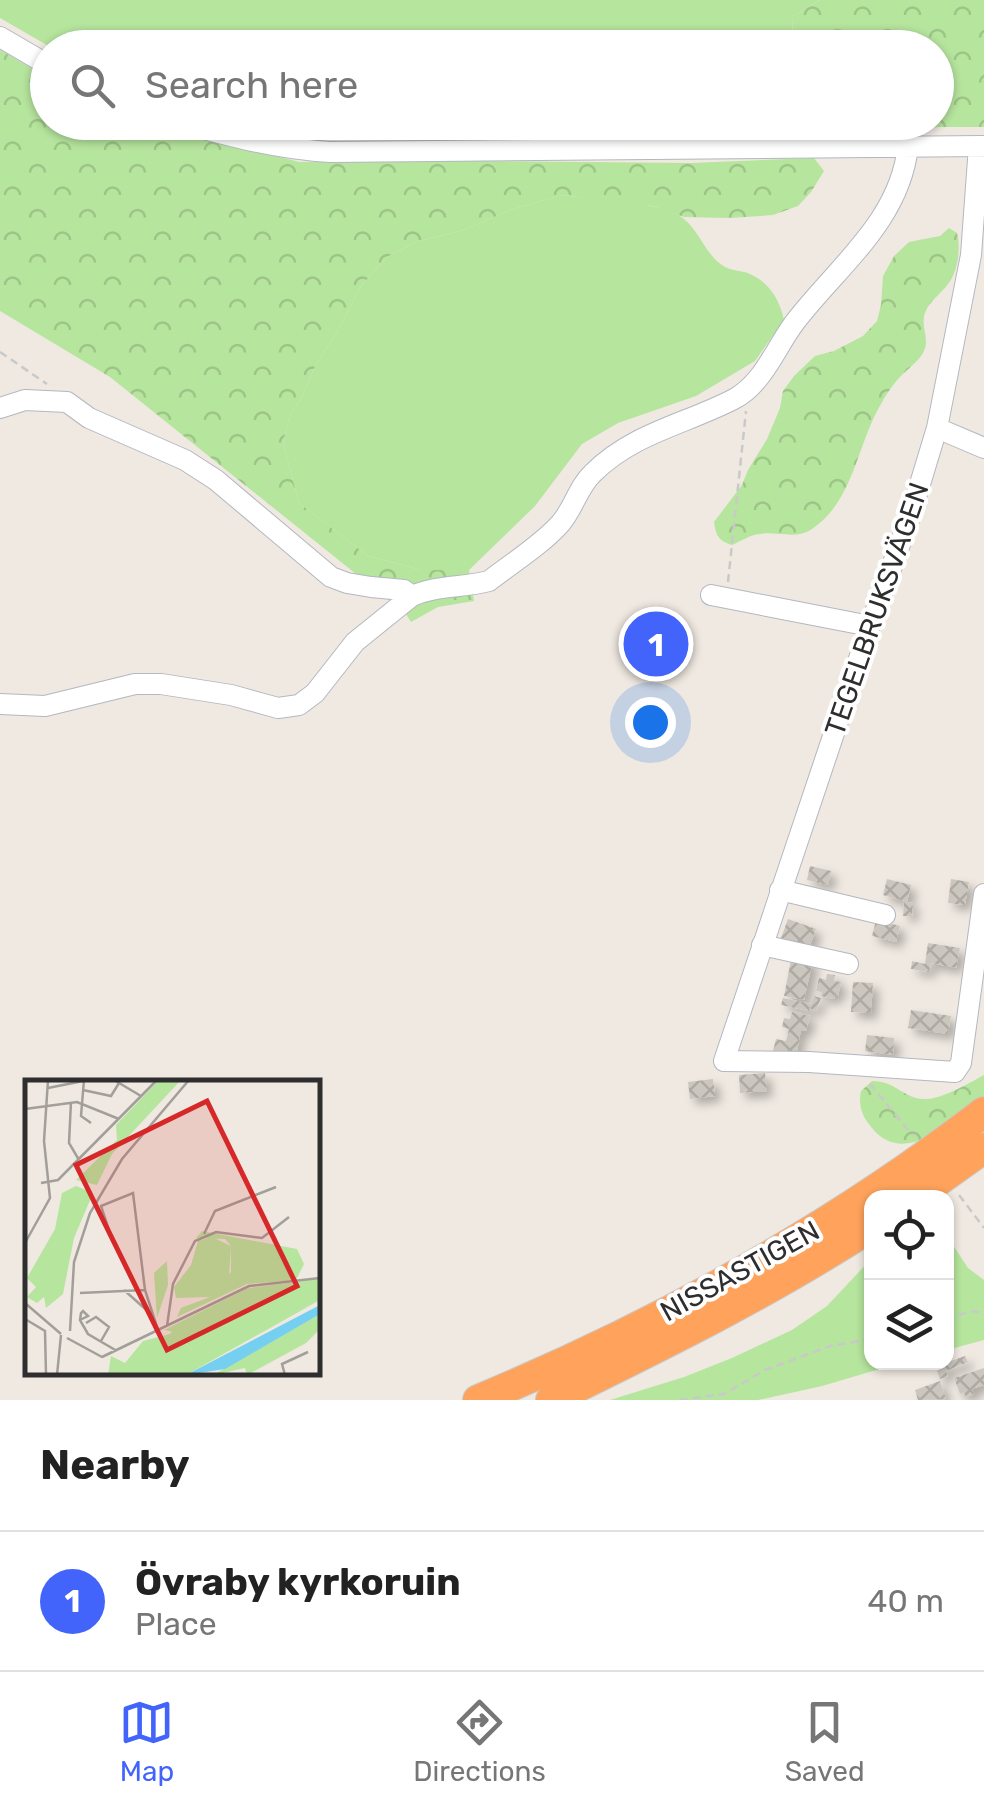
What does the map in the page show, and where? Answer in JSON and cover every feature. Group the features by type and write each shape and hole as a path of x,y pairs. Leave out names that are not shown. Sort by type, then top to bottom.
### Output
{"highway":[{"name":"NISSASTIGEN","path":"478,1400 691,1301 830,1220 984,1112"},
{"path":"925,1190 984,1148"},
{"name":"NISSASTIGEN","path":"551,1400 704,1325 864,1231"}],"street":[{"path":"0,38 30,55"},
{"path":"243,140 293,150 330,152 982,146"},
{"path":"0,704 45,706 135,684 161,684 231,695 278,708 299,705 315,693 355,642 412,596 426,590 488,581 558,525 592,474 625,448 748,390 796,322 878,226 900,183 908,146"},
{"name":"TEGELBRUKSVÄGEN","path":"860,1066 724,1061 937,428 977,257 982,146"},
{"path":"0,408 24,400 67,402 89,418 186,460 216,480 330,576 347,583 404,590 412,596"},
{"path":"937,428 984,448"},
{"path":"718,596 870,626"},
{"path":"780,890 885,915"},
{"path":"860,1066 955,1072 959,1068 984,894"},
{"path":"762,945 848,964"}],"path":[{"path":"0,352 67,402"},
{"path":"718,596 748,390"},
{"path":"860,1066 862,1075 919,1144"},
{"path":"952,1186 984,1228"},
{"path":"954,1316 974,1311 984,1314"},
{"path":"680,1400 724,1394 765,1370 830,1346 864,1340"}],"green space":[{"path":"0,0 820,0 793,16 793,30 30,30 30,35 0,18"},
{"path":"820,0 984,0 984,127 954,127 954,30 793,30 793,16"},
{"path":"0,50 30,67 30,140 211,140 300,162 691,163 814,158 824,171 798,206 773,215 684,217 653,206 562,195 510,210 464,230 419,241 387,257 361,286 316,364 289,418 283,443 299,503 368,556 421,570 469,570 474,601 438,607 411,622 406,614 110,377 0,311"},
{"path":"562,195 644,205 674,213 690,224 718,262 748,273 767,286 784,320 755,361 696,396 618,423 582,444 535,506 469,570 421,570 368,556 299,503 283,443 289,418 316,364 361,286 387,257 419,241 464,230 510,210"},
{"path":"949,228 957,233 958,259 951,279 925,313 924,351 883,400 837,503 806,532 767,533 732,545 721,540 714,522 742,485 767,439 783,391 815,356 863,336 877,321 883,276 894,256 909,242 940,236"},
{"path":"984,1075 984,1098 945,1128 915,1142 899,1144 885,1139 862,1111 861,1091 872,1081 924,1099 951,1092"},
{"path":"954,1247 968,1268 984,1280 984,1340 954,1348"},
{"path":"864,1266 864,1370 876,1370 758,1400 610,1400 732,1358 792,1330 827,1306"}],"building":[{"path":"810,866 831,871 828,885 807,880"},
{"path":"887,879 911,885 907,902 913,903 912,916 903,916 904,901 883,895"},
{"path":"951,879 969,882 965,905 948,903"},
{"path":"788,919 816,929 809,948 781,938"},
{"path":"876,920 900,926 896,942 872,936"},
{"path":"928,943 960,948 956,968 931,963 929,972 911,969 912,961 925,964"},
{"path":"792,955 813,960 804,1000 784,996"},
{"path":"827,974 835,975 834,981 841,982 834,999 816,991 819,978 826,980"},
{"path":"853,982 873,983 871,1013 851,1012"},
{"path":"814,996 821,998 816,1011 781,1005 783,998 811,1004"},
{"path":"911,1010 951,1016 948,1034 908,1028"},
{"path":"792,1012 810,1016 806,1031 801,1030 796,1056 773,1051 776,1039 786,1041 789,1029 782,1027 784,1018 790,1019"},
{"path":"867,1035 894,1038 893,1055 865,1051"},
{"path":"765,1073 767,1091 740,1093 739,1075"},
{"path":"713,1079 715,1096 690,1099 688,1082"},
{"path":"965,1356 968,1362 954,1368 954,1360"},
{"path":"984,1368 984,1385 972,1389 974,1394 966,1397 960,1394 954,1378"},
{"path":"937,1370 948,1370 948,1376 940,1379"},
{"path":"940,1381 946,1399 918,1400 915,1390"}],"place":[{"name":"Övraby kyrkoruin","path":"656,644"}]}
